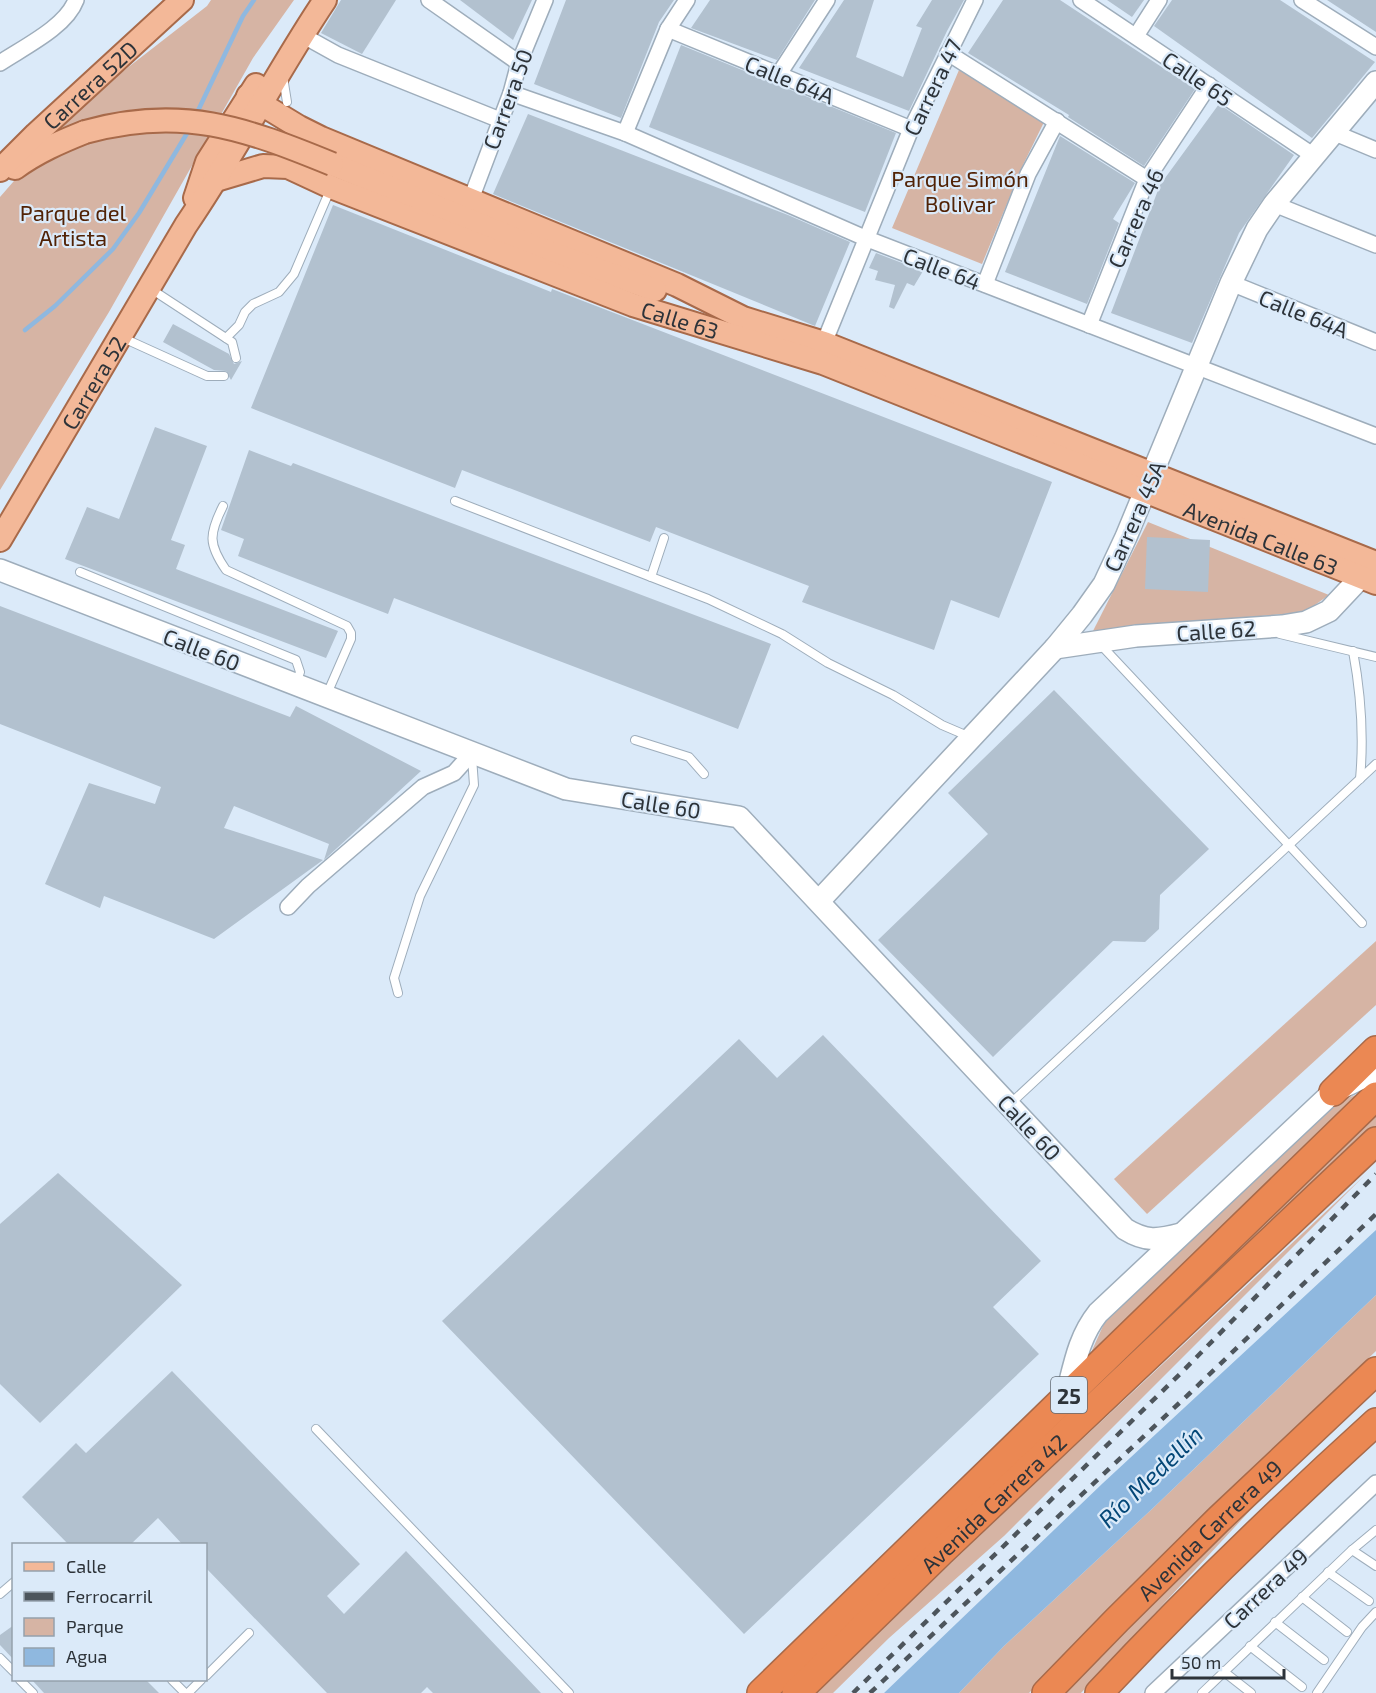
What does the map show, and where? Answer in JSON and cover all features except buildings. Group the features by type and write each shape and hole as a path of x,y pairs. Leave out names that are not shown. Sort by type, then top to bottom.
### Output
{"highway":[{"path":"1333,1092 1376,1050"},
{"name":"Avenida Carrera 42","path":"761,1693 1376,1096"},
{"name":"Avenida Carrera 42","path":"796,1693 940,1552 1376,1141"},
{"name":"Avenida Carrera 49","path":"1046,1693 1219,1519 1376,1371"},
{"path":"1213,1577 1348,1398"},
{"name":"Avenida Carrera 49","path":"1099,1693 1213,1577 1326,1467 1376,1422"}],"main road":[{"name":"Carrera 52D","path":"0,170 182,0"},
{"name":"Carrera 52","path":"4,529 186,225 216,180 255,100 309,0"},
{"name":"Carrera 52","path":"186,225 207,162 283,68 326,0"},
{"name":"Calle 63","path":"255,100 349,149 677,285 743,318 824,343 1149,483"},
{"path":"0,179 33,155 85,132 130,121 185,120 237,130 285,145 522,242 591,268 743,318"},
{"path":"288,167 308,160 314,151 301,124"},
{"path":"331,187 328,165 336,153 349,149"},
{"name":"Calle 63","path":"216,180 263,166 288,167 331,187 633,305 823,363 1149,483"},
{"name":"Avenida Calle 63","path":"1149,483 1371,574"}],"street":[{"path":"0,63 58,25 73,9 76,0"},
{"path":"429,0 519,63"},
{"name":"Carrera 50","path":"471,199 511,93 519,63 545,0"},
{"path":"625,133 668,29 687,0"},
{"path":"779,74 827,0"},
{"name":"Carrera 47","path":"824,343 911,129 975,0"},
{"name":"Calle 65","path":"1081,0 1314,156"},
{"path":"1136,36 1160,0"},
{"path":"1302,0 1376,47"},
{"name":"Calle 64A","path":"668,29 911,129"},
{"path":"302,35 338,55 500,120"},
{"path":"948,53 1147,179"},
{"name":"Carrera 45A","path":"819,901 1055,648 1104,584 1149,483 1231,283 1257,229 1274,204 1376,82"},
{"name":"Carrera 46","path":"1089,325 1147,179 1209,85"},
{"name":"Calle 64","path":"511,93 625,133 865,238 1376,436"},
{"path":"985,284 1028,174 1057,121"},
{"path":"1335,133 1376,150"},
{"path":"1274,204 1376,245"},
{"name":"Calle 64A","path":"1231,283 1376,342"},
{"name":"Calle 60","path":"0,570 566,789 739,818 1125,1228 1137,1236 1150,1239 1164,1239 1182,1234"},
{"name":"Calle 62","path":"1055,648 1097,641 1295,624 1319,617 1371,574"},
{"path":"288,907 308,886 423,787 454,773 472,753"},
{"name":"Avenida Carrera 42","path":"1066,1397 1080,1342 1098,1313 1333,1092 1376,1071"},
{"name":"Carrera 49","path":"1153,1693 1376,1483"}],"lane":[{"path":"283,68 287,102"},
{"path":"226,338 239,325 245,312 253,304 279,292 294,274 331,187"},
{"path":"149,287 232,342 236,358"},
{"path":"120,336 207,376 224,376"},
{"path":"455,501 708,599 782,634 828,663 893,695 942,725 972,738"},
{"path":"223,506 214,524 212,538 215,554 226,570 347,626 351,633 351,639 326,697"},
{"path":"651,577 664,538"},
{"path":"80,572 296,660 300,672 296,686"},
{"path":"1255,628 1376,657"},
{"path":"1097,641 1362,923"},
{"path":"1353,651 1359,684 1363,745 1360,779"},
{"path":"635,740 689,757 704,774"},
{"path":"398,993 394,978 420,896 474,785 472,753"},
{"path":"1010,1105 1376,764"},
{"path":"316,1430 569,1693"},
{"path":"1202,1693 1328,1572 1376,1530"},
{"path":"1352,1550 1376,1566"},
{"path":"1328,1572 1369,1601"},
{"path":"0,1594 12,1584"},
{"path":"1302,1597 1347,1632"},
{"path":"1317,1693 1362,1627 1376,1612"},
{"path":"1275,1622 1324,1660"},
{"path":"207,1675 249,1633"},
{"path":"1250,1646 1302,1686"},
{"path":"0,1658 12,1671"},
{"path":"0,1670 12,1671"},
{"path":"1223,1671 1251,1693"},
{"path":"22,1681 33,1693"},
{"path":"173,1681 186,1693 200,1681"}],"green space":[{"name":"Parque del Artista","path":"211,0 294,0 253,58 109,312 0,490 0,197 81,104 207,6"},
{"name":"Parque Simón Bolivar","path":"959,70 1045,120 1023,165 982,264 892,228"},
{"path":"1148,522 1329,595 1305,612 1093,631"},
{"path":"1376,941 1376,1005 1147,1214 1114,1179"},
{"path":"1364,1092 1085,1366 1107,1317 1337,1102"},
{"path":"1376,1111 1376,1130 1166,1329 1065,1415"},
{"path":"1364,1176 1004,1536 889,1638 833,1693 814,1693 1044,1475"},
{"path":"1376,1295 1376,1351 1156,1562 1029,1693 959,1693 1004,1646 1152,1509"},
{"path":"1283,1475 1081,1693 1062,1693"}],"water":[{"name":"Río Medellín","path":"1376,1230 1376,1295 1152,1509 1004,1646 959,1693 884,1693 1103,1483"}],"waterway":[{"path":"195,117 243,16 254,0"},
{"path":"25,330 55,306 113,249 139,213 189,130"}],"railway":[{"path":"853,1693 1183,1371 1376,1174"},
{"path":"870,1693 1190,1393 1376,1214"}]}
